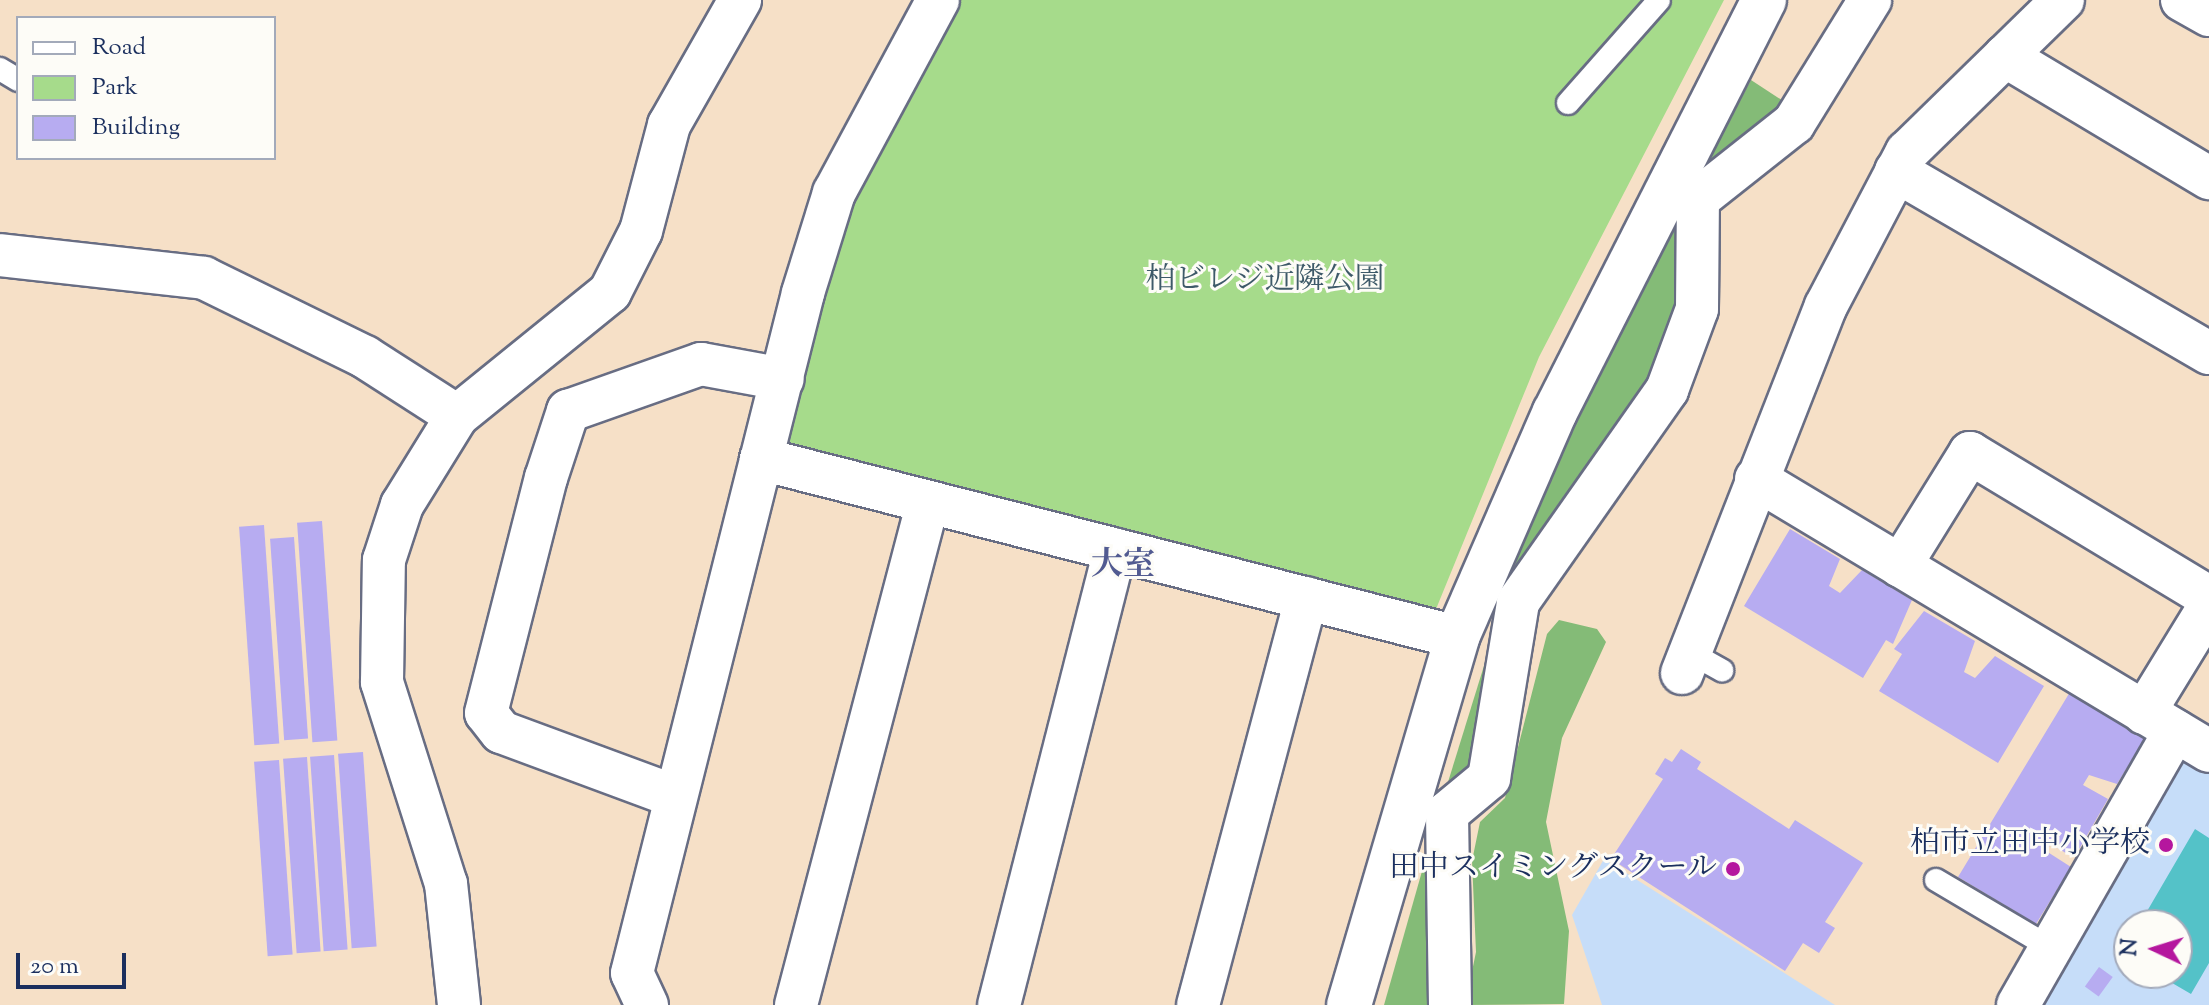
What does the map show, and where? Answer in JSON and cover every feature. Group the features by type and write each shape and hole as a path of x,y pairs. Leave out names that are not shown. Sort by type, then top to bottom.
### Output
{"street":[{"path":"459,1005 446,884 394,731 379,656 384,560 402,505 457,416 610,292 641,231 669,125 740,0"},
{"path":"647,1005 632,973 761,459 834,193 938,0"},
{"path":"1349,1005 1428,808 1457,637 1555,412 1683,192 1764,0"},
{"path":"1683,192 1794,123 1870,0"},
{"path":"1698,665 1756,479 1826,306 1896,171 2063,0"},
{"path":"2182,0 2209,15"},
{"path":"2005,56 2209,178"},
{"path":"1896,171 2209,353"},
{"path":"1428,808 1489,778 1518,602 1667,390 1697,309 1683,192"},
{"path":"0,255 204,278 365,357 457,416"},
{"path":"674,796 501,732 486,713 546,478 568,411 701,364 783,379"},
{"path":"1900,566 1970,453 2209,597"},
{"path":"761,459 1457,637"},
{"path":"1756,479 2176,732"},
{"path":"796,1005 928,502"},
{"path":"999,1005 1115,550"},
{"path":"1478,587 1518,602"},
{"path":"1198,1005 1306,598"},
{"path":"2013,995 2051,948 2176,732 2209,607"},
{"path":"1428,808 1450,1005"}],"lane":[{"path":"1568,103 1659,0"},
{"path":"1936,880 2051,948"}],"shaded area":[{"name":"柏市立田中小学校","path":"2172,760 2209,765 2209,1005 2029,1005"},
{"path":"1604,859 1835,1005 1602,1005 1572,915"}],"green space":[{"name":"柏ビレジ近隣公園","path":"961,0 1724,0 1539,357 1434,614 793,448 785,434 859,181"},
{"path":"1751,80 1794,108 1715,167 1706,162"},
{"path":"1678,216 1693,225 1663,384 1528,575 1513,571 1533,512"},
{"path":"1500,614 1482,774 1444,795"},
{"path":"1559,620 1597,629 1606,642 1562,738 1546,822 1569,931 1564,1004 1465,1005 1476,952 1472,861 1480,822 1505,798 1547,634"},
{"path":"1434,829 1438,1005 1384,1005"}],"water":[{"path":"2195,829 2209,838 2209,963 2191,994 2182,989 2193,989 2193,909 2148,909"}],"building":[{"path":"322,521 337,740 312,742 297,523"},
{"path":"264,525 279,743 254,745 239,527"},
{"path":"1790,529 1840,559 1829,586 1840,593 1862,570 1912,600 1893,644 1886,640 1863,678 1744,606"},
{"path":"294,537 308,739 284,740 270,539"},
{"path":"1924,611 1975,641 1964,672 1975,678 1995,656 2044,686 1998,763 1879,691 1902,654 1894,649"},
{"path":"2073,687 2141,730 2144,740 2117,784 2089,775 2083,785 2108,799 2078,851 2069,855 2051,844 2046,851 2071,867 2036,924 1958,877"},
{"path":"1681,749 1701,762 1697,769 1789,829 1795,820 1863,863 1825,922 1835,928 1819,953 1803,943 1785,971 1611,859 1663,779 1655,774 1665,758 1672,762"},
{"path":"363,752 377,947 352,948 338,754"},
{"path":"334,755 348,950 324,951 310,757"},
{"path":"307,757 321,952 297,953 283,759"},
{"path":"279,760 293,955 268,956 254,762"},
{"path":"2099,967 2113,977 2099,996 2085,986"}],"place":[{"name":"柏市立田中小学校","path":"2166,845"},
{"name":"田中スイミングスクール","path":"1733,869"}],"district":[{"name":"大室","path":"1123,566"}]}
